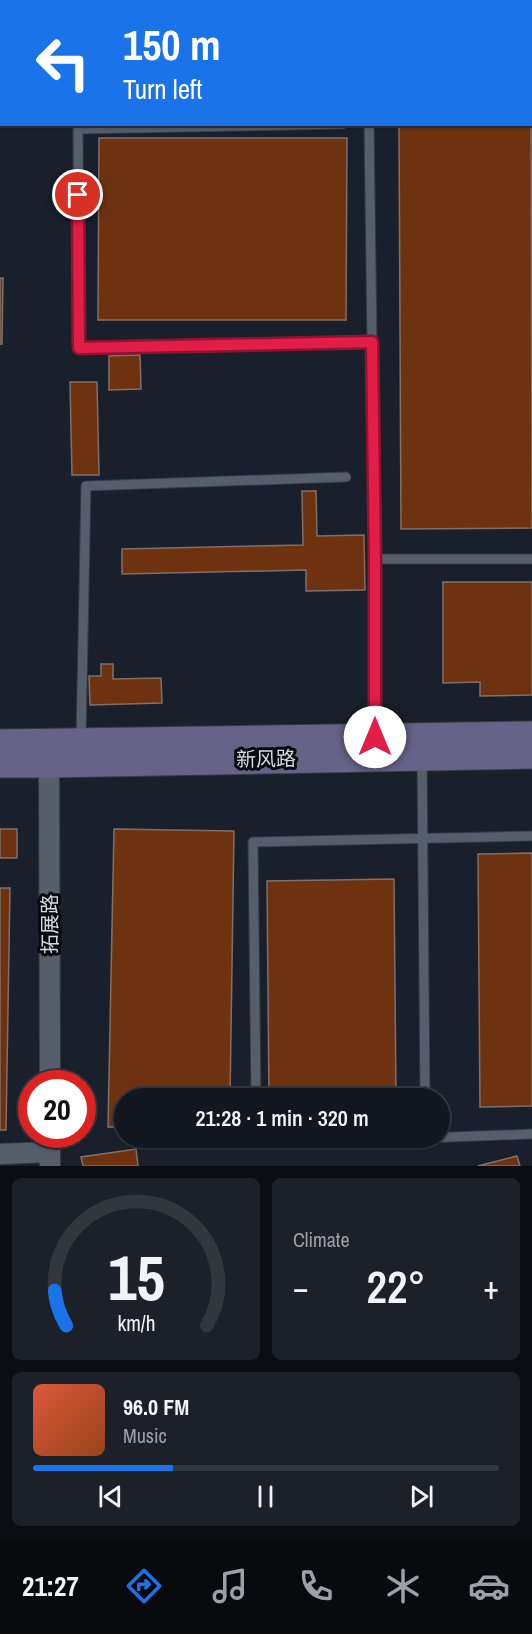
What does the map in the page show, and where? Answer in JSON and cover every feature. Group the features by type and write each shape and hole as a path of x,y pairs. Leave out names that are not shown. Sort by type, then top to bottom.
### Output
{"street":[{"name":"新风路","path":"0,743 532,735"},
{"name":"新风路","path":"0,764 532,755"},
{"name":"拓展路","path":"49,764 50,1070"},
{"path":"0,1154 50,1151"}],"lane":[{"path":"237,126 78,129 79,348 372,342"},
{"path":"369,126 375,737"},
{"path":"81,741 86,486 346,477"},
{"path":"375,559 532,559"},
{"path":"422,757 424,1088"},
{"path":"256,1088 253,842 532,836"},
{"path":"450,1136 532,1134"}],"building":[{"path":"399,126 531,126 532,528 401,529"},
{"path":"99,138 347,138 346,320 98,320"},
{"path":"0,278 3,278 2,344 0,344"},
{"path":"140,355 141,389 109,390 109,356"},
{"path":"70,382 97,382 99,475 72,475"},
{"path":"302,491 316,491 317,536 364,535 365,590 306,591 306,570 122,574 122,549 303,545"},
{"path":"443,582 532,582 532,695 480,696 480,682 443,683"},
{"path":"101,664 113,664 113,679 161,678 162,703 90,705 89,676 101,676"},
{"path":"0,829 17,829 17,858 0,858"},
{"path":"114,829 234,831 230,1088 114,1088 114,1127 108,1127"},
{"path":"532,853 532,1106 480,1107 478,854"},
{"path":"394,879 396,1088 269,1088 267,881"},
{"path":"0,888 10,888 6,1130 0,1130"},
{"path":"136,1149 138,1166 83,1166 81,1157"},
{"path":"517,1156 520,1166 478,1166"}],"route":[{"path":"78,195 79,348 372,342 375,737"}]}
